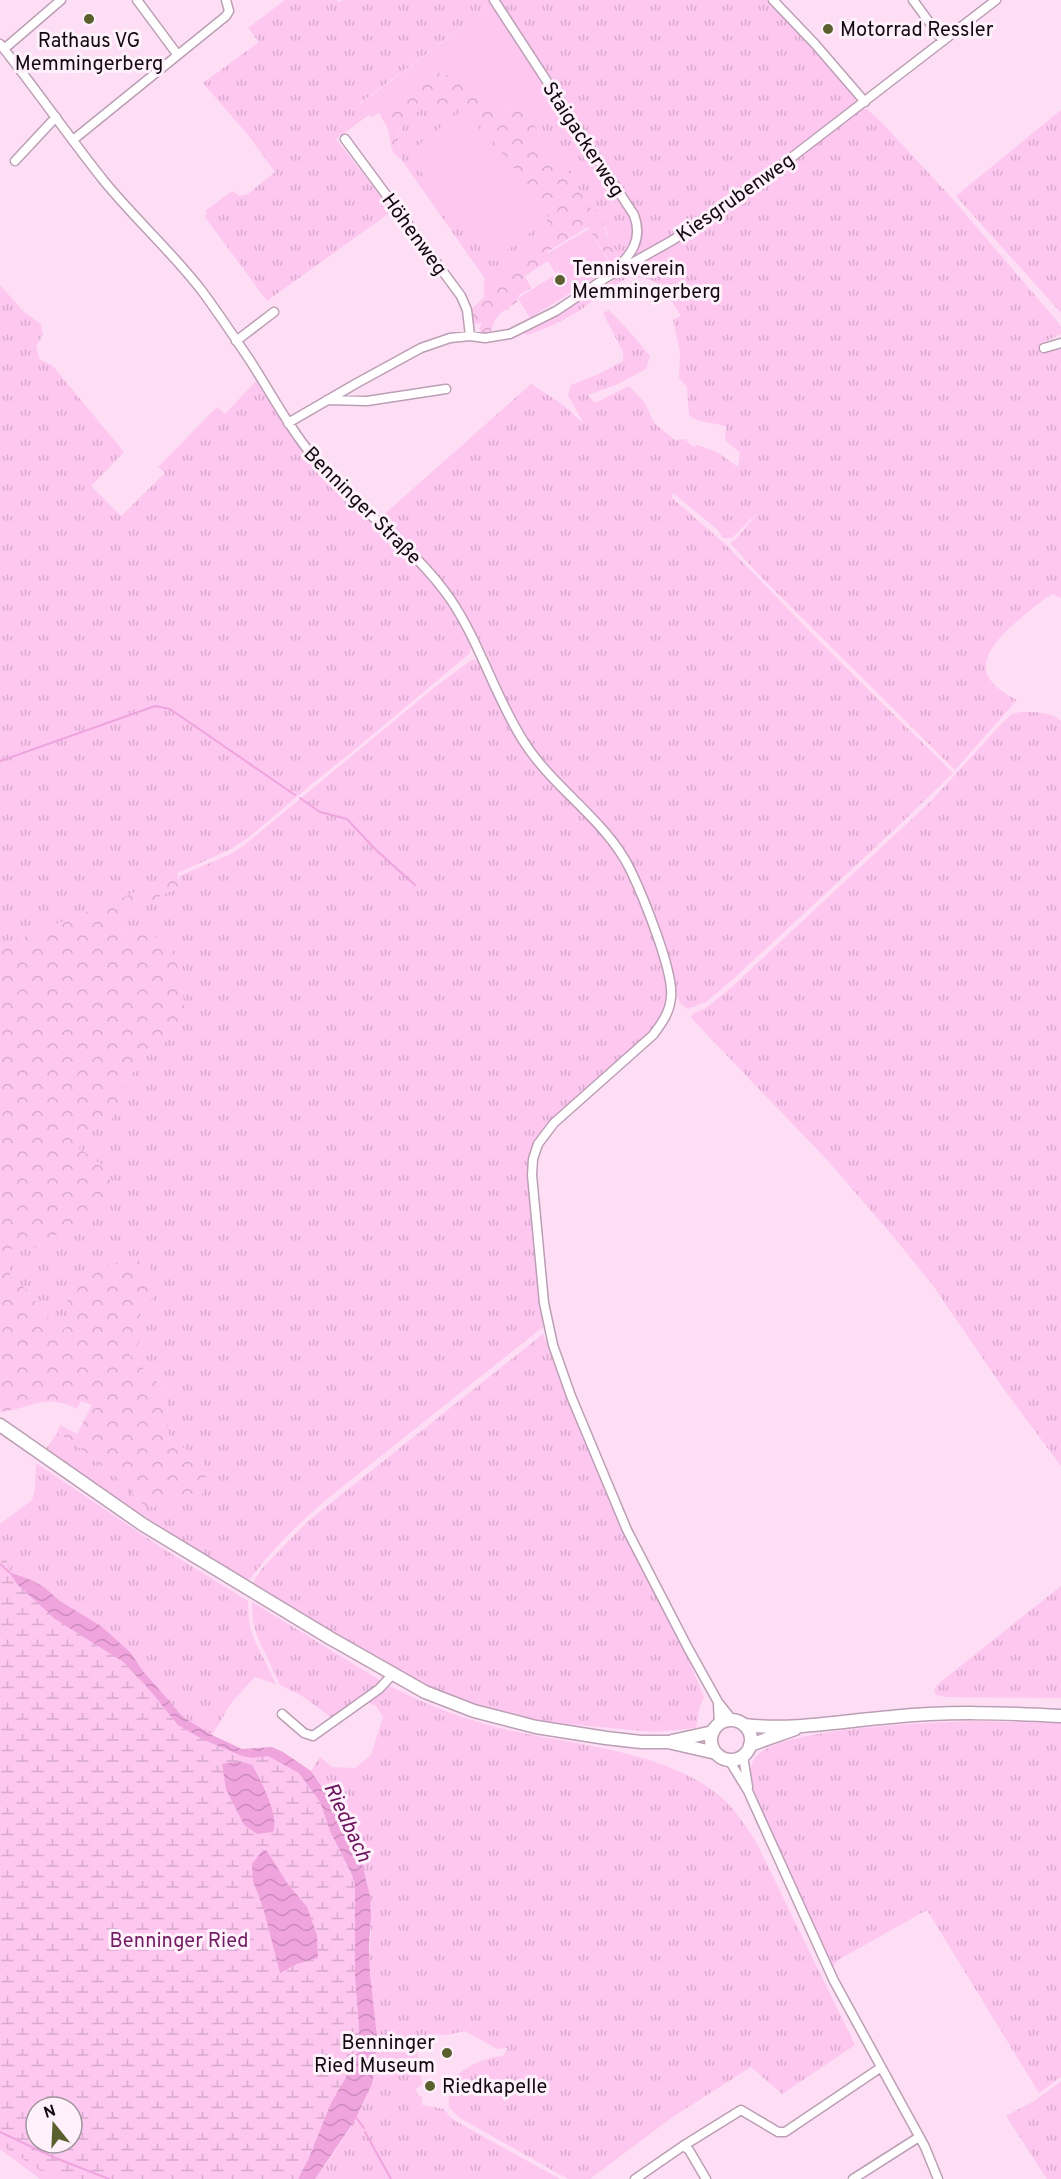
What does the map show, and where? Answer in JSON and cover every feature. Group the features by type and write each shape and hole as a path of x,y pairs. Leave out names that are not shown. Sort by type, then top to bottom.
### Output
{"main road":[{"path":"0,1425 142,1524 392,1675 449,1702 504,1720 589,1736 641,1742 668,1742 716,1753 729,1760 743,1756 750,1745 750,1734 739,1723"},
{"path":"668,1742 739,1723 799,1728 932,1714 1061,1716"},
{"path":"716,1728 711,1742 716,1753"},
{"path":"750,1745 799,1728"}],"street":[{"path":"2,46 61,0"},
{"path":"137,0 177,54"},
{"path":"73,140 226,16 229,11 226,0"},
{"name":"Staigackerweg","path":"494,0 634,215 638,228 637,241 629,254 607,277"},
{"path":"773,0 865,102"},
{"path":"913,0 943,41"},
{"name":"Kiesgrubenweg","path":"288,423 421,348 450,338 470,336 485,338 510,334 533,324 607,277 642,259 774,171 996,0"},
{"name":"Benninger Straße","path":"2,46 104,182 194,281 236,341 288,423 315,459 336,483 420,562 443,589 476,643 505,708 524,743 552,779 612,840 635,881 668,972 671,999 665,1018 653,1035 554,1123 538,1144 533,1160 532,1175 544,1304 558,1358 620,1514 718,1702"},
{"path":"15,161 56,117"},
{"name":"Höhenweg","path":"345,139 460,296 467,310 470,336"},
{"path":"236,341 274,312"},
{"path":"1044,348 1061,343"},
{"path":"327,400 367,401 446,389"},
{"path":"282,1714 304,1733 314,1736 379,1689 392,1675"},
{"path":"718,1702 739,1723"},
{"path":"716,1728 718,1702"},
{"path":"743,1756 748,1791"},
{"path":"729,1760 748,1791 834,1981 919,2138 938,2179"},
{"path":"635,2179 741,2110 778,2132 785,2132 880,2068"},
{"path":"854,2179 919,2138"},
{"path":"681,2147 689,2150 706,2179"}],"green space":[{"path":"285,0 337,0 339,2 343,0 492,0 494,4 360,103 369,115 336,139 392,211 267,301 205,217 207,213 205,211 232,191 240,196 248,194 275,172 248,135 203,83 259,42 248,28"},
{"path":"498,0 768,0 852,93 857,102 744,187 686,227 626,263 640,236 637,217"},
{"path":"494,4 562,109 535,126 518,106 498,105 456,76 433,72 419,79 379,113 371,117 360,104"},
{"path":"432,72 456,76 498,105 518,106 535,126 542,143 574,179 589,207 600,212 609,241 617,251 614,268 588,227 547,252 559,271 555,273 548,261 525,276 531,288 519,295 518,301 500,313 491,332 487,334 483,334 479,329 482,323 474,324 471,321 469,312 484,297 484,281 487,277 491,281 529,255 550,216 469,109 462,106 446,115 433,114 428,105 420,110 402,126 398,140 401,159 394,153 389,131 379,113 419,79"},
{"path":"436,101 470,107 554,220 524,276 516,298 507,310 401,159 399,138 405,122 418,110"},
{"path":"464,109 549,218 492,262 407,154"},
{"path":"562,109 634,220 633,240 614,268 606,228 589,208 574,179 542,143 535,126"},
{"path":"862,109 867,109 883,124 950,196 1061,327 1061,334 1040,344 1042,353 1061,349 1061,598 1053,594 1047,597 1017,621 989,654 986,665 988,676 1001,690 1017,700 955,770 762,578 730,543 759,511 732,538 723,538 718,530 673,493 672,498 726,545 819,641 953,773 733,979 706,1002 688,1009 681,1004 678,998 663,940 625,854 613,837 558,778 532,746 512,711 474,629 451,594 425,562 379,519 531,384 562,404 584,424 568,395 571,385 623,361 623,352 603,313 609,310 650,356 646,369 618,384 588,395 595,403 629,386 645,403 654,423 675,440 685,439 693,447 697,445 717,452 738,467 740,453 725,440 726,427 698,420 689,415 687,387 679,378 680,352 673,320 681,316 663,289 651,280 634,278 633,275 563,320 528,335 523,333 551,319 701,226"},
{"path":"1061,110 1061,313 956,196"},
{"name":"Tennisverein Memmingerberg","path":"589,229 612,267 530,318 518,298 560,272 548,253"},
{"path":"0,285 24,312 41,324 43,335 36,346 40,360 52,365 124,452 91,486 121,516 165,473 158,467 217,407 225,414 256,381 291,434 321,472 409,558 437,589 462,625 471,646 470,653 248,838 229,850 124,897 0,947"},
{"path":"473,659 477,660 485,671 506,719 531,760 548,781 597,829 626,872 656,941 667,984 667,1000 654,1029 537,1140 533,1149 528,1179 543,1327 327,1499 286,1537 250,1579 247,1579 197,1550 46,1453 46,1449 57,1433 93,1458 146,1507 170,1496 180,1495 168,1430 167,1392 129,1354 77,1319 60,1332 26,1289 10,1276 10,1249 32,1249 71,1227 107,1169 78,1148 81,1142 87,1133 99,1124 111,1120 125,1082 153,1047 173,1038 147,931 124,936 117,925 118,915 124,915 174,889 180,884 179,876 231,854 243,846 435,687"},
{"path":"1021,712 1047,714 1061,721 1061,1466 1003,1388 934,1287 897,1241 829,1162 691,1018 693,1014 706,1008 732,987 931,801 1003,722 1012,714"},
{"path":"177,873 180,884 174,889 118,916 117,925 124,936 147,931 170,946 181,976 185,1013 173,1038 153,1047 125,1082 111,1120 91,1129 79,1148 107,1169 113,1192 71,1227 32,1249 10,1249 10,1276 26,1289 60,1332 77,1319 66,1298 74,1273 104,1264 139,1261 151,1267 154,1297 140,1313 146,1334 129,1354 167,1392 170,1444 189,1450 204,1463 206,1483 202,1495 170,1496 165,1506 146,1507 93,1458 57,1433 60,1425 77,1434 92,1405 81,1401 77,1409 66,1404 47,1402 0,1412 0,947"},
{"path":"543,1334 617,1518 678,1635 704,1697 696,1728 654,1732 566,1724 523,1718 467,1704 414,1682 254,1585 261,1570 307,1522"},
{"name":"Benninger Ried","path":"36,1463 159,1546 248,1601 249,1622 253,1637 276,1684 255,1677 232,1702 212,1735 183,1717 143,1671 130,1652 101,1626 60,1601 44,1587 10,1573 122,1661 190,1731 222,1747 267,1754 302,1769 355,1887 360,1937 298,2179 40,2179 0,2149 0,1524 32,1500 35,1489"},
{"name":"Benninger Ried","path":"0,1540 5,1551 9,1572 17,1584 55,1619 122,1661 178,1725 202,1739 242,1756 268,1756 299,1773 320,1802 355,1887 355,1978 359,2027 357,2058 331,2103 298,2179 75,2179 39,2170 0,2145","holes":["226,1789 267,1793 270,1808 244,1825","267,1851 287,1883 307,1907 318,1958 297,1964 281,1973 263,1907 253,1881"]},
{"path":"1061,1586 1061,1698 936,1695 934,1690 938,1684"},
{"path":"252,1602 378,1679 380,1681 378,1687 332,1718 302,1696 280,1685 257,1636"},
{"path":"389,1687 481,1723 622,1752 649,1760 675,1769 721,1797 755,1840 855,2045 782,2094 751,2067 674,2116 590,2179 568,2179 460,2118 449,2107 449,2082 473,2064 503,2056 508,2048 497,2049 465,2031 447,2035 428,2034 425,2046 417,2049 422,2085 415,2089 419,2097 422,2096 422,2105 444,2109 459,2123 560,2179 315,2179 346,2134 366,2098 375,2072 377,2045 370,1969 370,1899 366,1880 352,1840 322,1785 311,1771 320,1757 332,1767 355,1768 371,1755 383,1717 376,1706 365,1701"},
{"path":"973,1721 1061,1723 1061,2077 1039,2093 927,1910 838,1960 833,1967 764,1821 750,1777 755,1758 769,1748 792,1739 892,1725"},
{"path":"1061,2081 1061,2179 1047,2179 1006,2116 1034,2101"}],"water":[{"path":"9,1572 44,1587 60,1601 101,1626 130,1652 143,1671 183,1717 212,1735 242,1749 272,1747 283,1752 311,1771 334,1804 362,1864 370,1896 370,1975 377,2036 376,2063 372,2084 355,2120 315,2179 298,2179 331,2103 357,2058 359,2027 355,1978 355,1886 352,1875 330,1831 320,1802 299,1773 268,1756 253,1758 242,1756 202,1739 178,1725 122,1661 55,1619 17,1584"},
{"path":"239,1761 252,1765 264,1788 272,1807 273,1832 257,1834 244,1825 226,1789 222,1764"},
{"path":"263,1850 267,1851 287,1883 307,1907 317,1935 318,1958 297,1964 280,1973 263,1907 253,1881 252,1864"}],"waterway":[{"path":"0,761 155,706 170,709 295,795"},
{"path":"300,798 320,812 347,819 375,849 415,885"},
{"name":"Riedbach","path":"0,1564 9,1572"},
{"path":"355,2116 364,2128"},
{"path":"0,2132 53,2157 109,2179"},
{"path":"365,2132 391,2179"}],"place":[{"name":"Rathaus VG Memmingerberg","path":"89,19"},
{"name":"Motorrad Ressler","path":"828,29"},
{"name":"Tennisverein Memmingerberg","path":"560,280"},
{"name":"Benninger Ried Museum","path":"447,2053"},
{"name":"Riedkapelle","path":"430,2086"}]}
